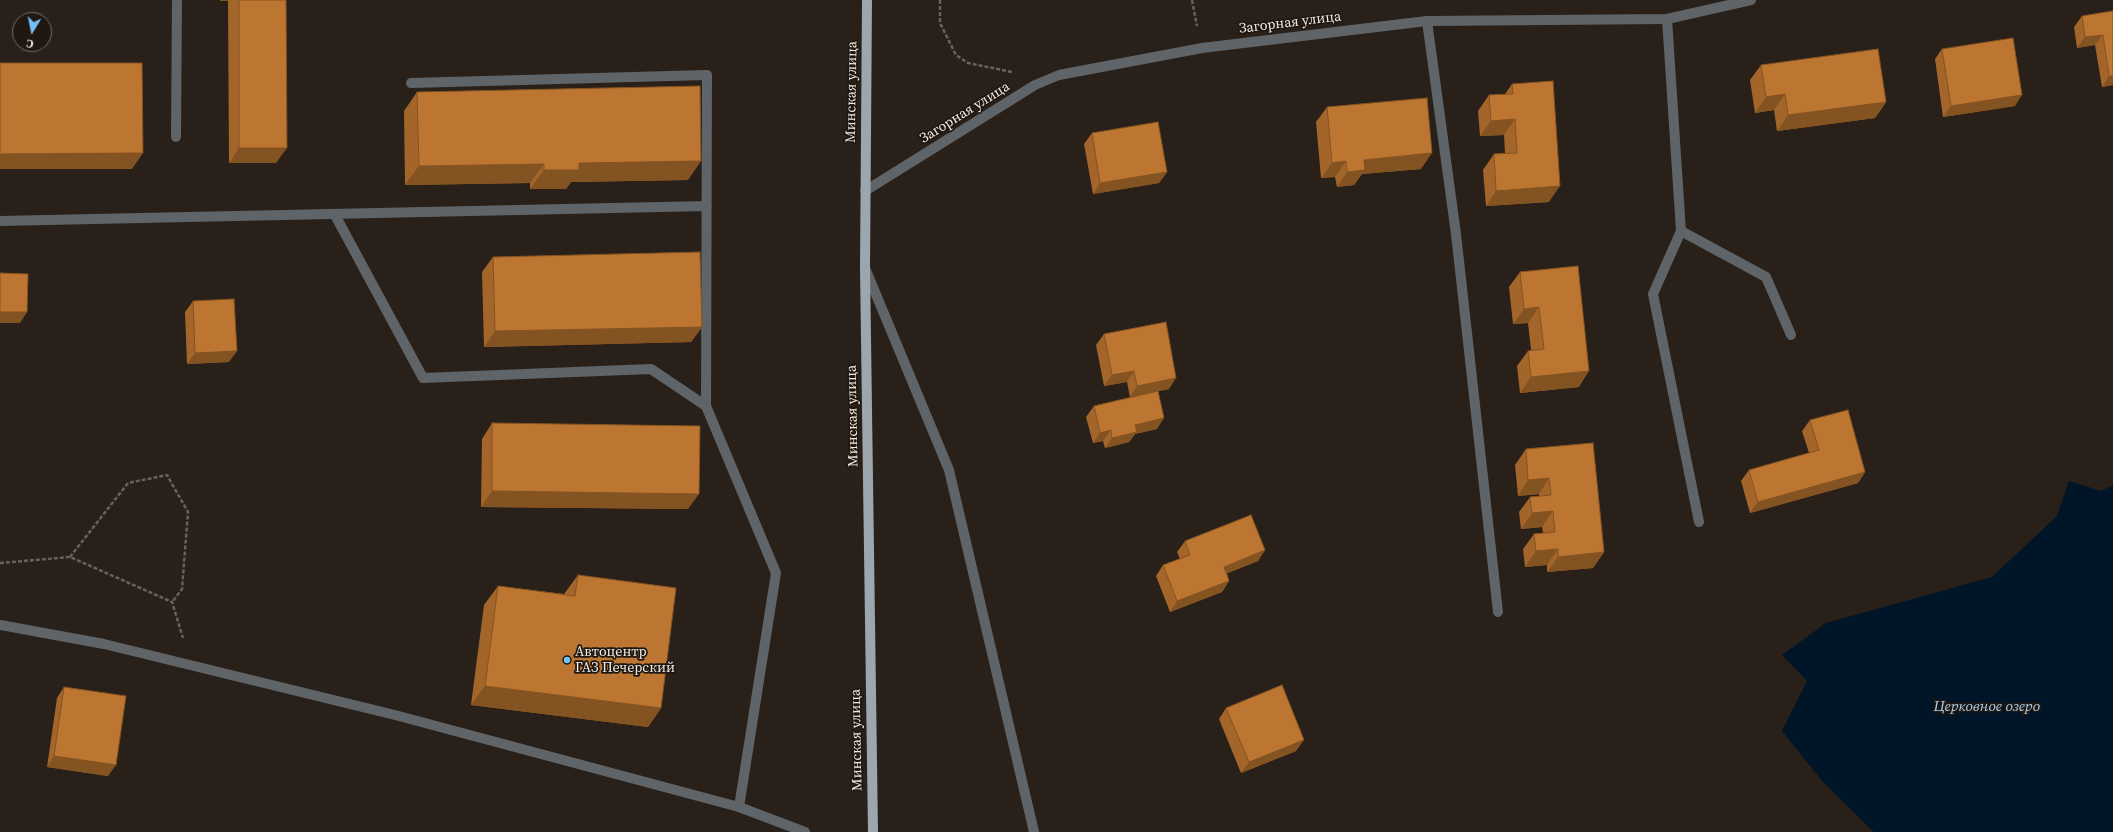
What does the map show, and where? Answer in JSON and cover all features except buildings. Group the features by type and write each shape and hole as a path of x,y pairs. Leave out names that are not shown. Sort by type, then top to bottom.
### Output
{"main road":[{"name":"Минская улица","path":"867,0 865,268 873,832"}],"street":[{"path":"176,137 177,0"},
{"name":"Загорная улица","path":"865,191 1035,85 1060,75 1202,48 1427,21 1666,18 1750,0"},
{"path":"1666,18 1681,231 1653,294 1699,522"},
{"path":"1427,21 1456,234 1498,612"},
{"path":"411,83 707,75 706,406 776,573 739,807"},
{"path":"0,221 707,206"},
{"path":"335,215 424,378 651,369 706,406"},
{"path":"1681,231 1766,277 1791,335"},
{"path":"865,268 949,470 1034,832"},
{"path":"0,626 104,644 395,715 739,807 806,832"}],"path":[{"path":"940,0 940,24 956,55 968,63 1010,71 1035,85"},
{"path":"70,557 128,483 167,475 188,512 182,589 172,602"},
{"path":"0,562 70,557 172,602"},
{"path":"172,602 190,665"}],"water":[{"name":"Церковное озеро","path":"2069,481 2101,491 2113,485 2113,832 1874,832 1823,782 1782,731 1807,681 1782,655 1826,623 1992,577 2057,516"}],"place":[{"name":"Автоцентр ГАЗ Печерский","path":"567,660"}]}
